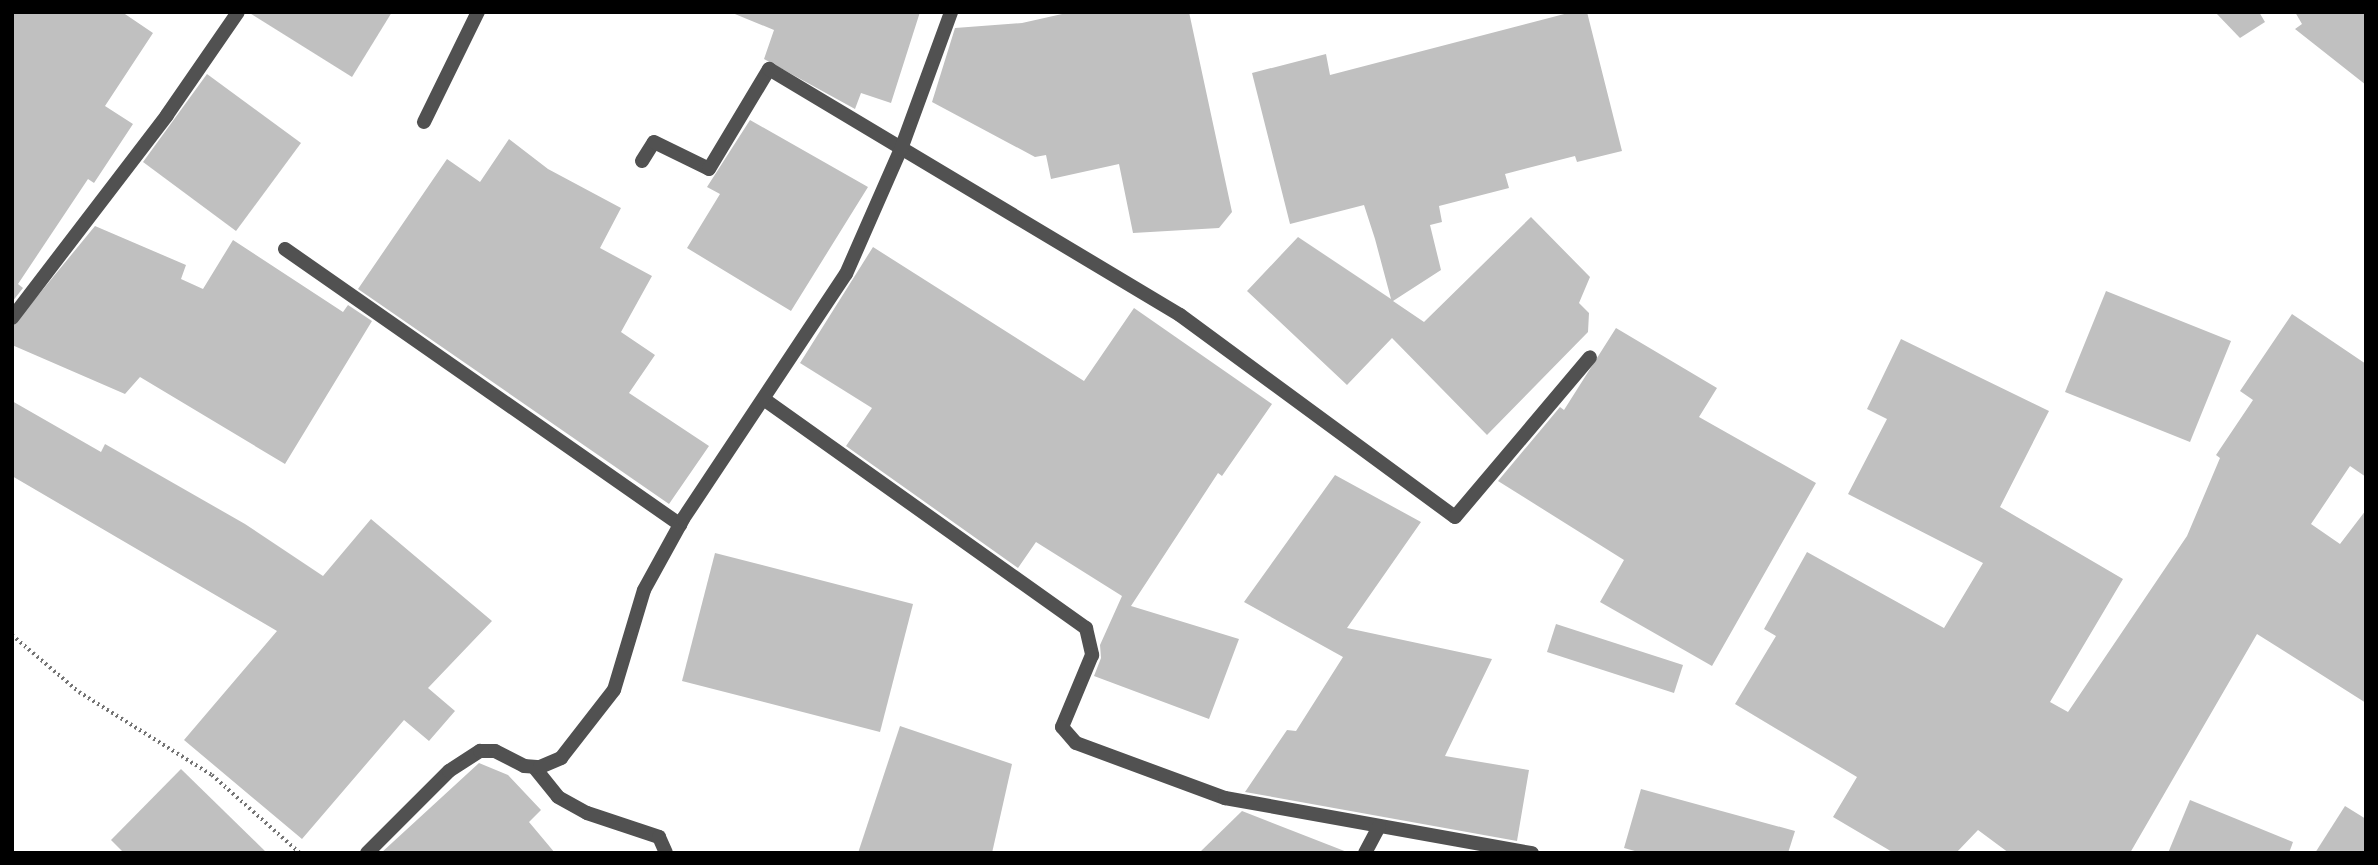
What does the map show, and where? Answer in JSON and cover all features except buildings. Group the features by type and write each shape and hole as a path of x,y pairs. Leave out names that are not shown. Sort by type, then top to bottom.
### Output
{"street":[{"path":"12,318 167,115 238,12"},
{"path":"424,122 478,12"},
{"path":"534,767 561,758 614,690 644,590 680,525 846,274 901,149 951,12"},
{"path":"642,161 654,142 709,169 769,69 1180,315 1455,517 1590,357"},
{"path":"285,249 680,525"},
{"path":"765,400 1086,628 1092,655 1063,717 1062,727 1069,740 1225,798 1532,853"},
{"path":"367,853 449,771 480,751 495,751 534,767 558,797 587,813 659,837 666,853"},
{"path":"1365,853 1379,827"}],"path":[{"path":"12,635 79,692 212,775 300,853"}]}
